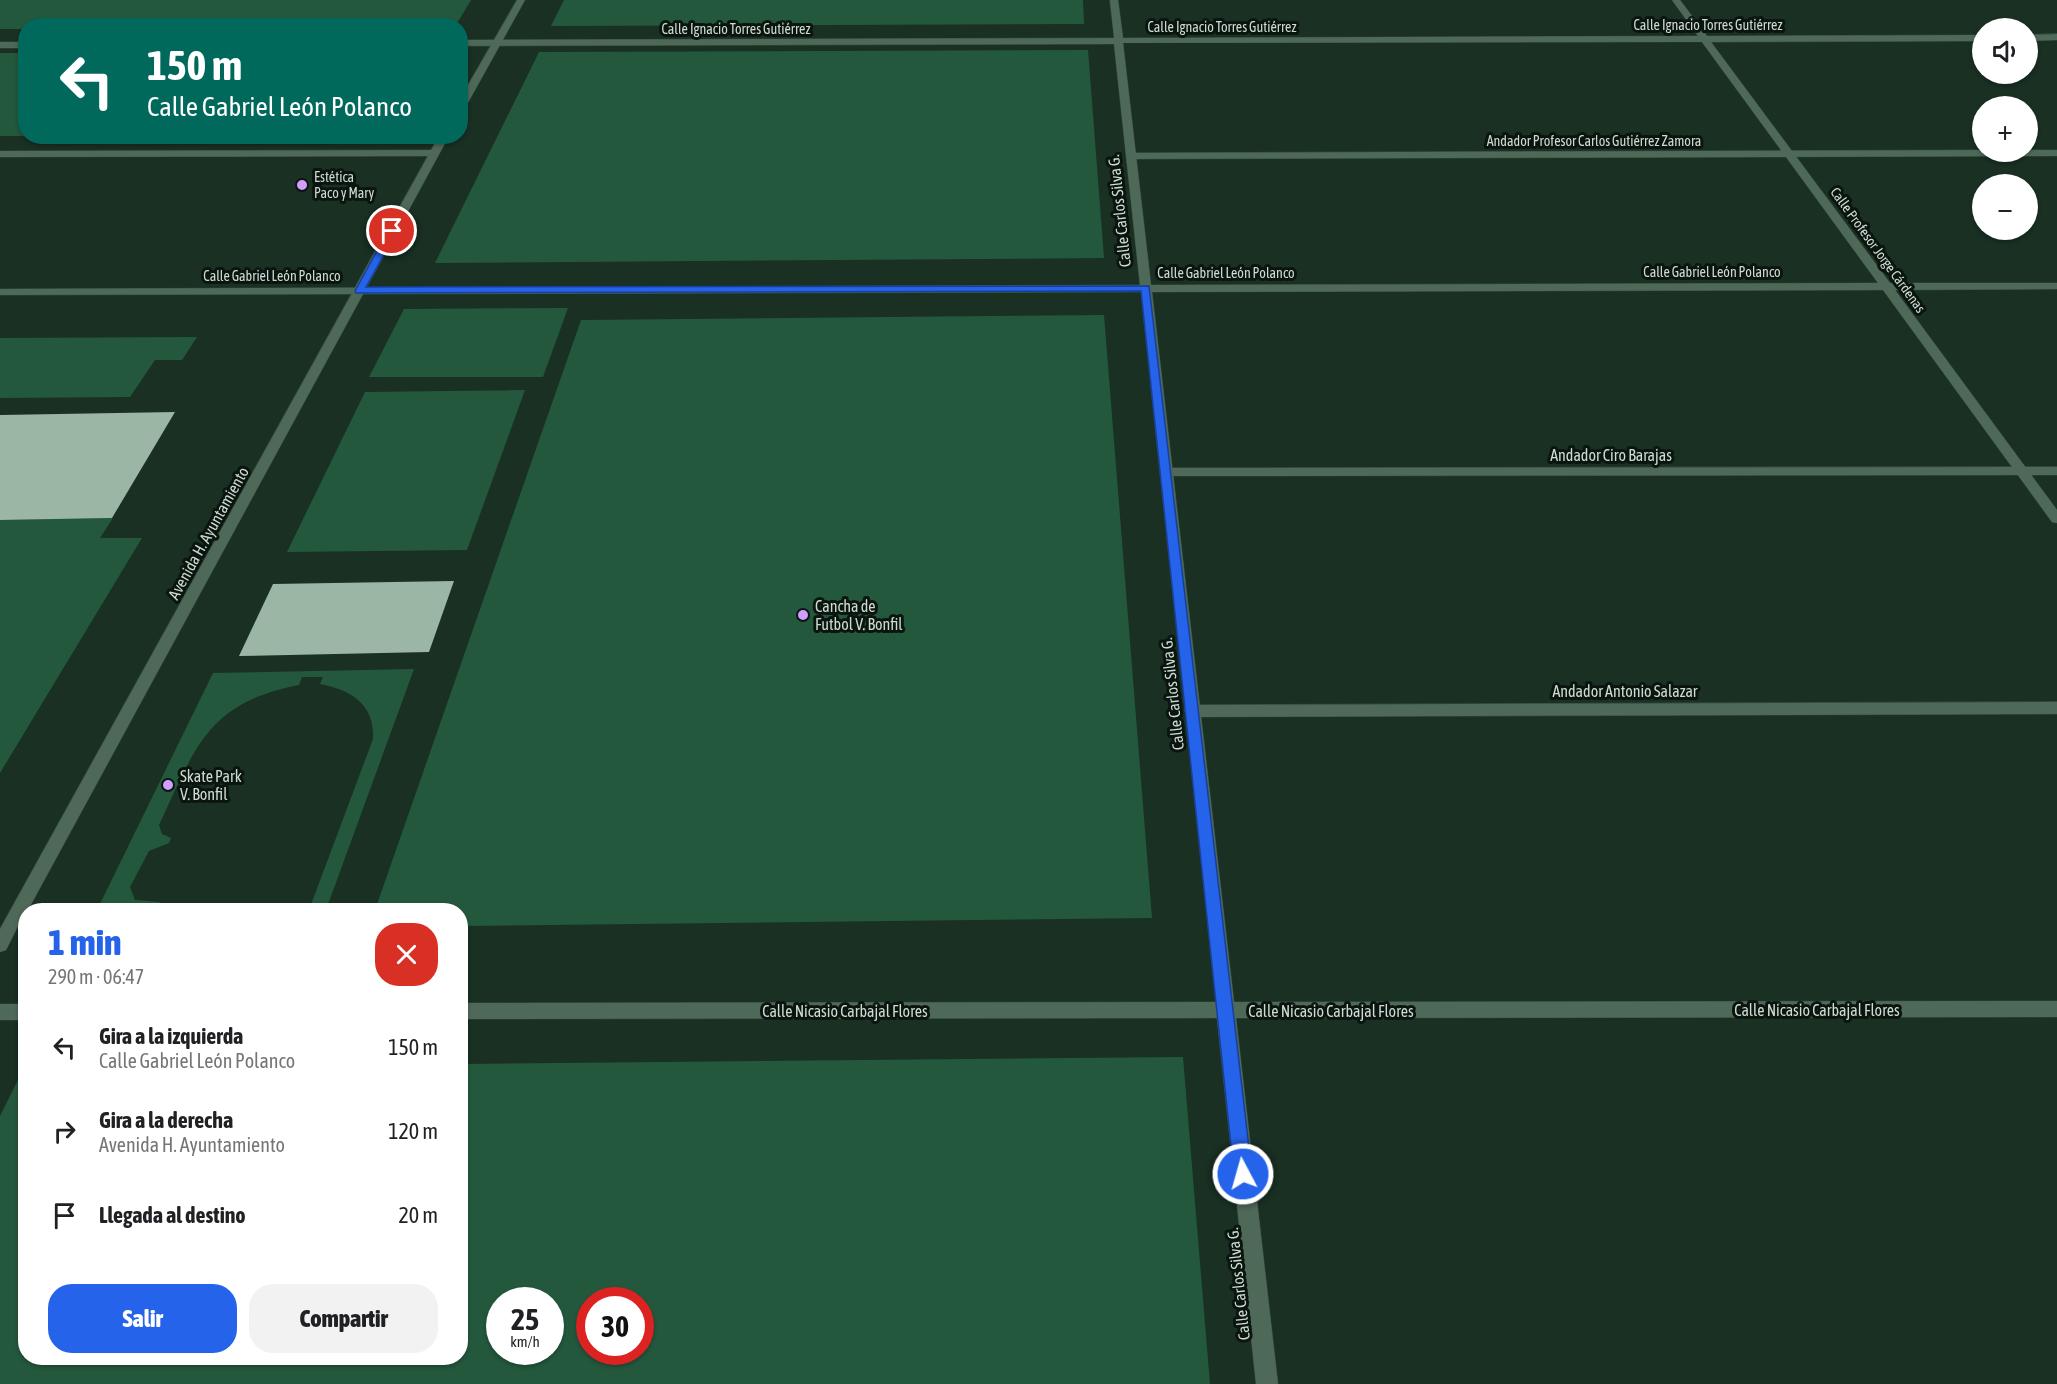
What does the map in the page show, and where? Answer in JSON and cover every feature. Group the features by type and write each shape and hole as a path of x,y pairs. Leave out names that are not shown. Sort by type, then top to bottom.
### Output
{"street":[{"path":"468,94 521,0"},
{"name":"Calle Carlos Silva G.","path":"1113,0 1267,1384"},
{"name":"Calle Profesor Jorge Cárdenas","path":"1676,0 2057,519"},
{"path":"2038,38 2057,37"},
{"name":"Calle Ignacio Torres Gutiérrez","path":"468,43 1972,38"},
{"path":"0,45 18,45"},
{"name":"Avenida H. Ayuntamiento","path":"23,903 440,144"},
{"path":"0,154 435,153"},
{"name":"Andador Profesor Carlos Gutiérrez Zamora","path":"1131,156 2057,153"},
{"name":"Calle Gabriel León Polanco","path":"0,292 2057,286"},
{"name":"Andador Ciro Barajas","path":"1166,472 2057,471"},
{"name":"Andador Antonio Salazar","path":"1192,711 2057,708"},
{"name":"Avenida H. Ayuntamiento","path":"0,945 18,912"},
{"name":"Calle Nicasio Carbajal Flores","path":"468,1011 2057,1010"},
{"path":"0,1012 18,1012"}],"green space":[{"path":"0,0 471,0 460,18 18,18 18,29 0,29"},
{"path":"564,0 1083,0 1084,24 551,26"},
{"path":"1088,50 1104,258 435,263 539,52"},
{"path":"0,53 18,53 18,136 0,136"},
{"path":"568,308 543,377 369,377 404,309"},
{"name":"Cancha de Futbol V. Bonfil","path":"1104,315 1152,918 468,926 468,903 377,903 581,320"},
{"path":"197,337 182,360 155,360 130,397 0,398 0,338"},
{"path":"525,390 467,550 287,552 365,392"},
{"path":"113,518 100,538 142,538 0,773 0,520"},
{"name":"Skate Park V. Bonfil","path":"414,669 329,903 312,903 373,739 373,727 366,708 351,695 320,684 323,677 302,677 299,685 268,693 243,704 223,717 195,752 159,825 162,834 171,838 169,843 149,851 130,887 135,900 160,903 100,903 213,673"},
{"path":"1183,1057 1210,1384 0,1384 0,1116 18,1080 18,1365 468,1365 468,1064"}],"building":[{"path":"175,412 112,518 0,520 0,415"},
{"path":"454,581 429,652 239,656 273,584"}],"place":[{"name":"Estética Paco y Mary","path":"302,185"},
{"name":"Cancha de Futbol V. Bonfil","path":"803,615"},
{"name":"Skate Park V. Bonfil","path":"168,785"}],"route":[{"path":"392,231 360,291 1146,288 1243,1174"}]}
